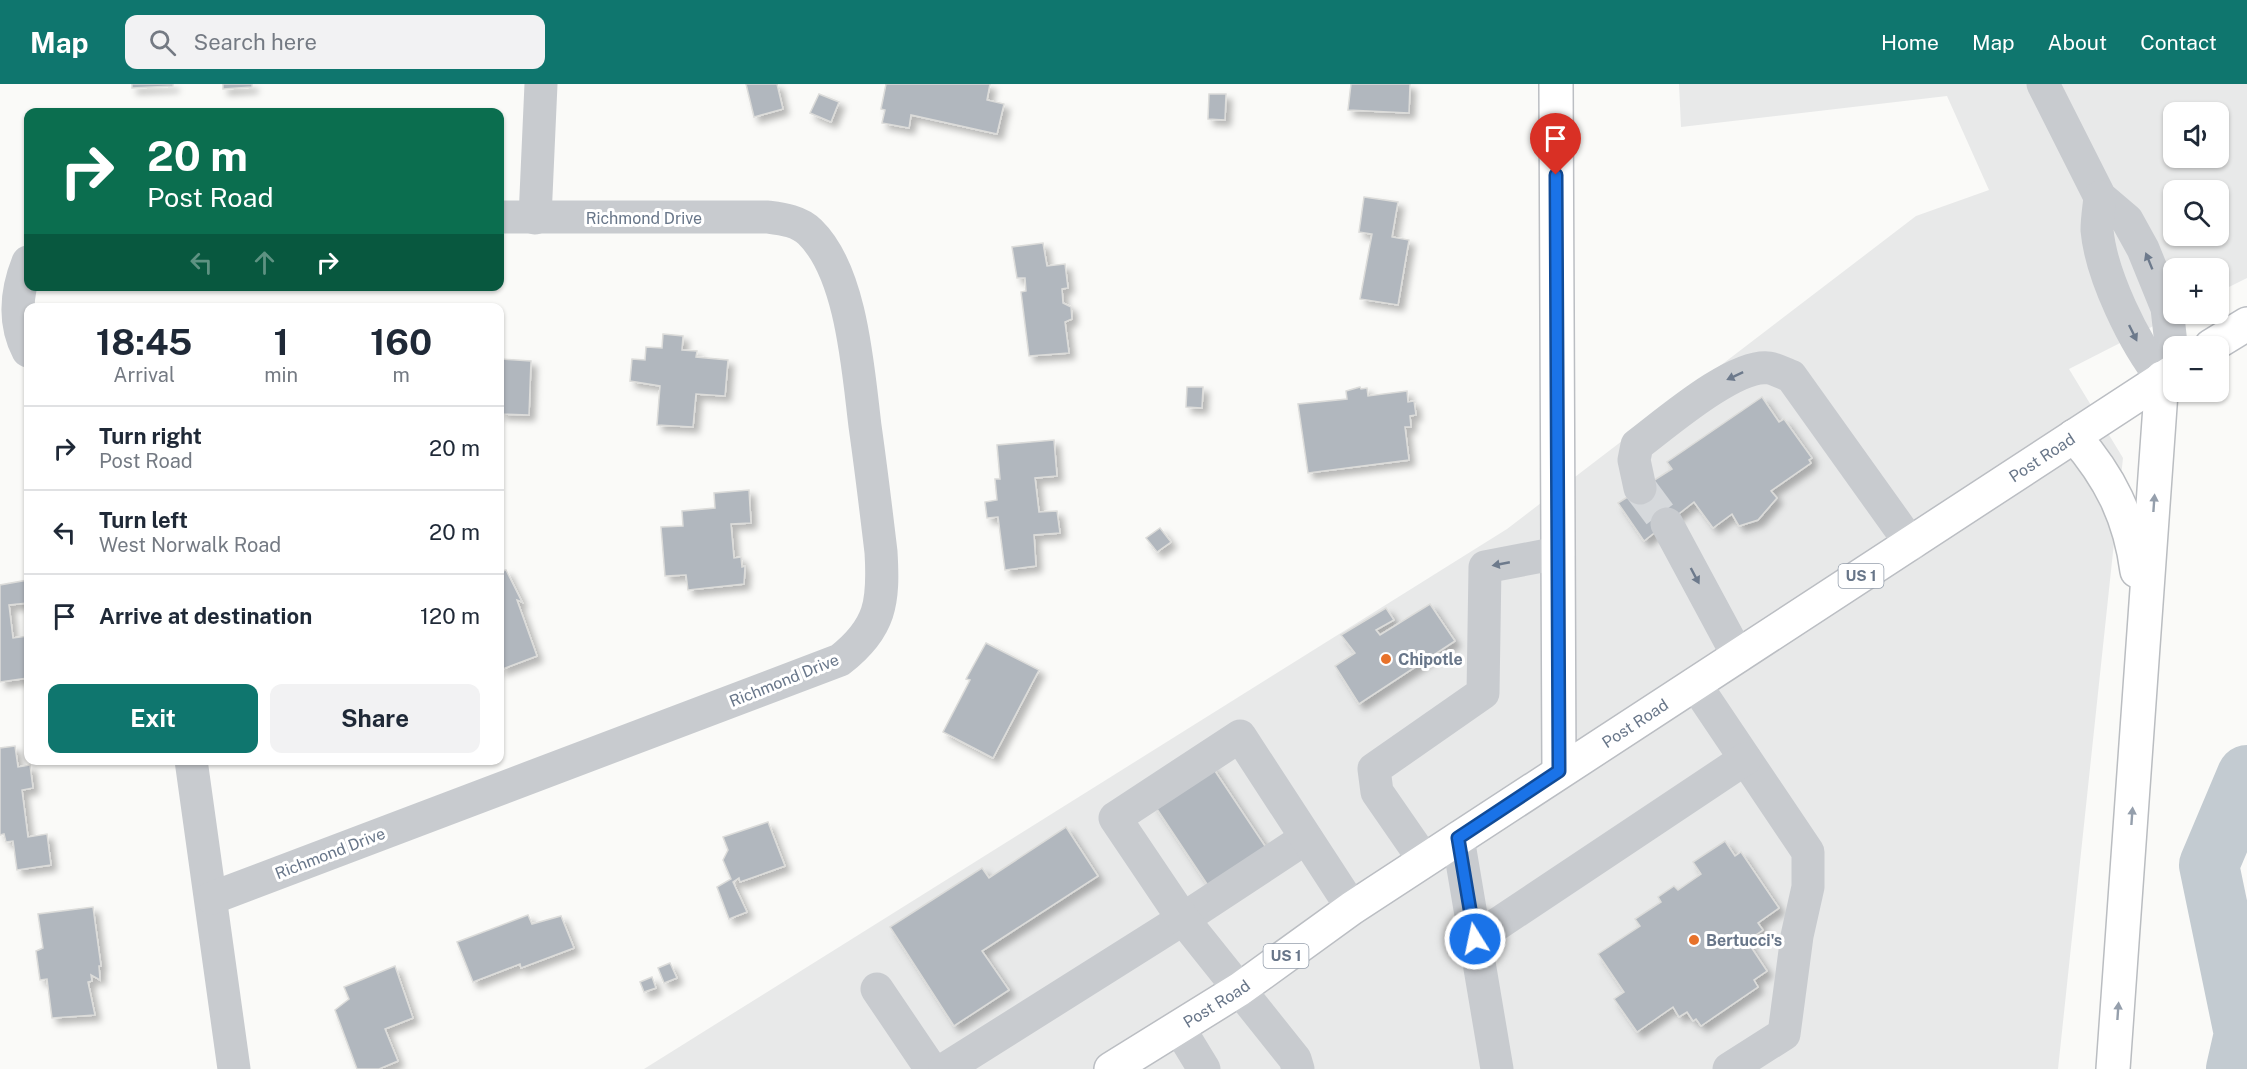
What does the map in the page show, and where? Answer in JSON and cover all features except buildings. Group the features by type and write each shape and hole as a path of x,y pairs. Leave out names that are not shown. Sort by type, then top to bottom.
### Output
{"main road":[{"path":"1556,84 1559,771"},
{"path":"2227,336 2247,324"},
{"name":"Post Road","path":"1111,1069 1240,989 1352,908 1424,860 2163,377"},
{"path":"2113,1069 2166,402"},
{"path":"2074,436 2097,462 2113,488 2131,535 2139,591 2144,666"}],"street":[{"path":"536,218 541,84"},
{"path":"2043,84 2100,197 2097,230 2104,262 2143,354 2163,370"},
{"name":"Richmond Drive","path":"212,898 840,660 870,631 882,598 881,552 853,331 832,266 822,245 808,230 790,221 768,217 504,217"},
{"path":"24,272 18,300 18,322 24,339"},
{"path":"1640,488 1634,460 1637,445 1728,379 1740,373 1768,368 1791,376 1911,544"},
{"path":"1667,524 1738,656"},
{"path":"1424,860 1377,792 1374,769 1483,693 1485,567 1558,553"},
{"path":"1695,684 1808,852 1808,886 1797,936 1784,1034 1729,1069"},
{"path":"1298,1069 1295,1059 1184,919 1115,818 1240,736 1352,908"},
{"path":"1475,939 1745,759"},
{"path":"192,765 234,1069"},
{"path":"945,1069 1184,919 1306,838"},
{"path":"1458,838 1497,1069"},
{"path":"877,989 931,1069"},
{"path":"1179,1028 1204,1069"}],"shaded area":[{"path":"1679,84 2247,84 2247,278 2229,287 2229,258 2163,258 2163,321 2069,369 2123,458 2058,1069 644,1069 1507,529 1916,216 1989,190 1947,96 1681,127"}],"waterway":[{"path":"2236,1069 2244,1034 2209,865 2247,775"}],"tunnel":[{"path":"1640,488 1667,524"}],"place":[{"name":"Chipotle","path":"1386,659"},
{"name":"Bertucci's","path":"1694,940"}],"route":[{"path":"1475,939 1458,838 1559,771 1556,175"}]}
